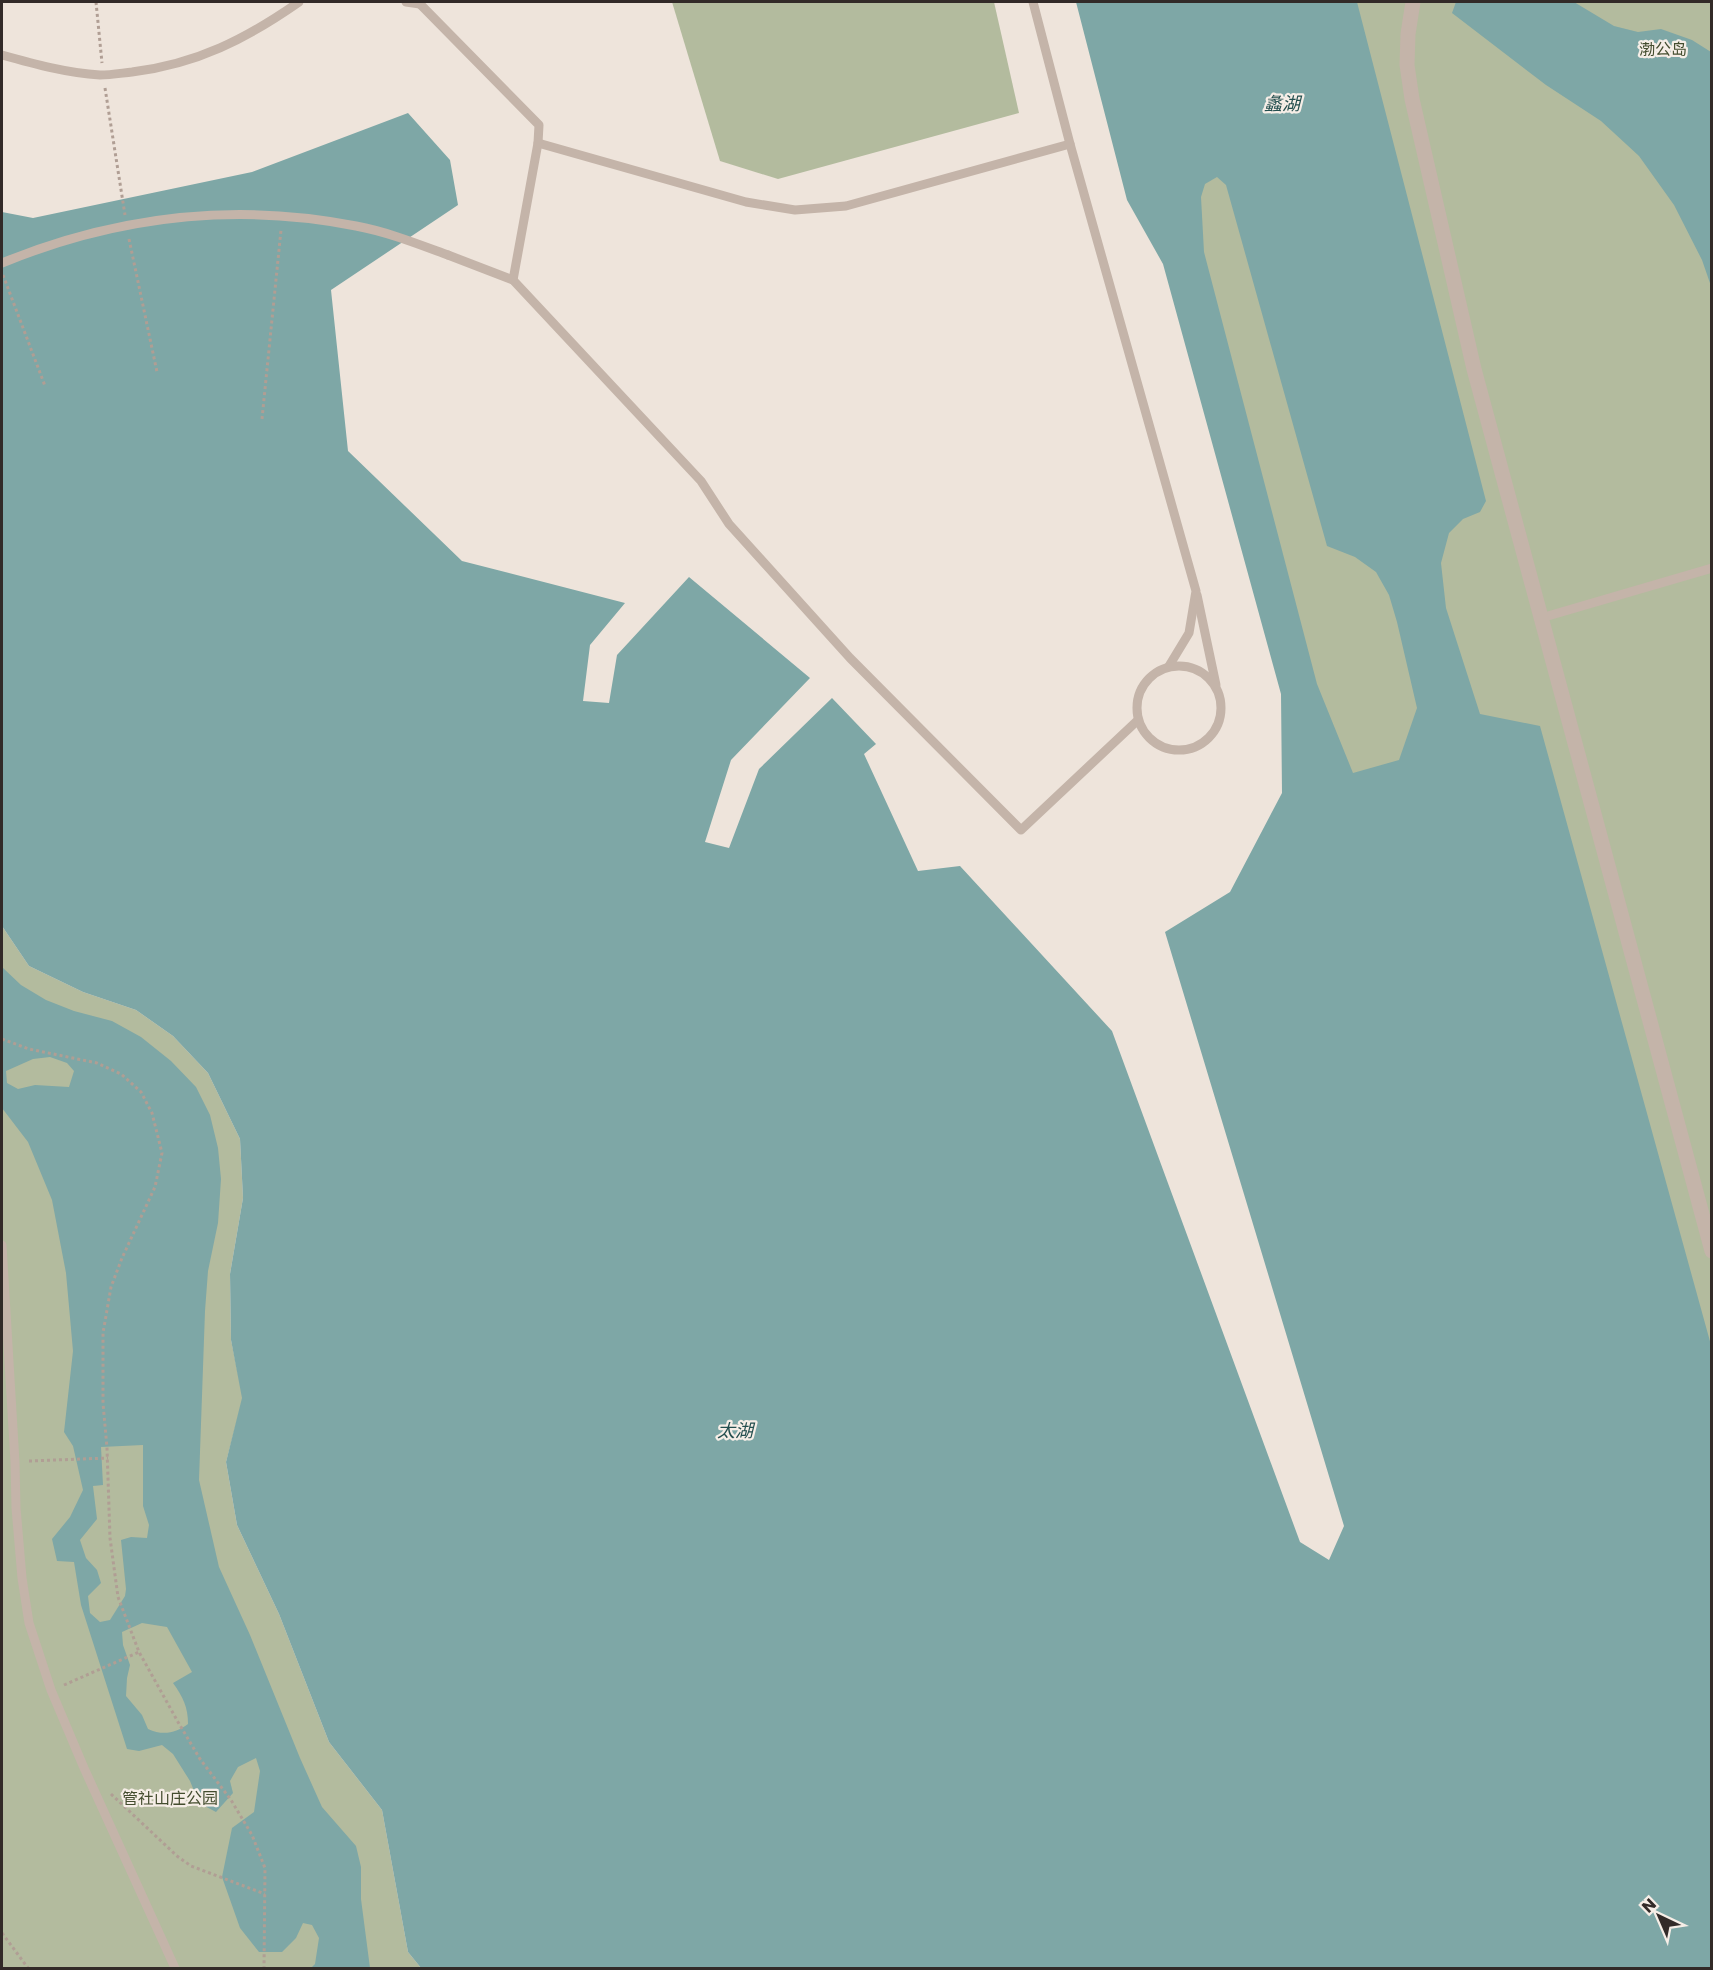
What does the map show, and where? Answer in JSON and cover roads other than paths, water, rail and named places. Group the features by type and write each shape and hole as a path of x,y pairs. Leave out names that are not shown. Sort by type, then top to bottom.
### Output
{"street":[{"path":"1413,2 1408,34 1407,65 1412,99 1474,369 1712,1251"}],"lane":[{"path":"2,55 70,72 103,75 157,69 195,58 229,44 265,26 299,2"},
{"path":"406,2 419,3 539,126 513,280"},
{"path":"1033,2 1070,144 1196,591 1221,701 1217,726 1209,738 1197,746 1179,750 1164,747 1146,734 1138,720 1137,708 1140,693 1146,681 1169,666 1189,633 1196,591"},
{"path":"538,142 746,202 795,210 846,206 1070,144"},
{"path":"2,263 73,238 126,224 203,215 254,213 357,226 393,235 513,280 701,482 729,524 850,658 1021,830 1138,720"},
{"path":"1541,618 1712,568"},
{"path":"1169,666 1192,667 1211,680 1216,687"},
{"path":"2,1245 16,1508 22,1578 29,1623 51,1690 175,1968"}],"water":[{"name":"太湖","path":"1076,2 1357,2 1486,501 1480,512 1463,519 1449,533 1441,563 1446,608 1480,714 1540,726 1711,1345 1711,1968 421,1968 408,1952 382,1810 329,1742 279,1614 237,1525 226,1462 242,1398 231,1340 230,1274 243,1198 240,1139 208,1073 173,1036 136,1010 83,992 29,966 2,926 2,212 33,218 252,172 408,113 450,160 458,205 331,290 348,451 462,561 625,603 590,645 583,701 609,703 617,655 689,577 810,678 731,760 705,842 729,848 759,769 832,698 876,744 864,754 918,871 960,866 1112,1031 1300,1542 1329,1560 1344,1526 1165,932 1230,892 1282,793 1281,694 1163,264 1127,200","holes":["1217,177 1226,185 1327,546 1355,557 1376,572 1389,595 1417,708 1399,760 1353,773 1317,684 1204,252 1201,197 1205,184"]},
{"path":"1456,2 1574,2 1614,26 1638,32 1661,29 1692,40 1711,52 1711,286 1702,260 1674,205 1639,156 1601,121 1546,85 1452,13"},
{"path":"2,967 21,985 46,1000 74,1011 112,1021 141,1037 171,1061 196,1087 210,1115 218,1148 221,1179 218,1223 208,1271 205,1311 199,1480 219,1567 250,1635 300,1758 322,1807 356,1846 361,1867 361,1899 370,1968 311,1968 315,1964 319,1938 312,1925 303,1923 296,1938 282,1952 259,1952 240,1928 222,1877 232,1828 254,1812 260,1771 256,1758 238,1767 230,1781 233,1793 216,1812 199,1803 190,1781 173,1754 162,1745 139,1751 127,1749 81,1605 74,1562 57,1561 52,1539 70,1517 83,1490 73,1446 64,1432 73,1351 66,1273 52,1200 28,1142 2,1108","holes":["50,1057 67,1063 74,1071 69,1087 35,1085 18,1089 7,1083 6,1071 33,1059","143,1445 143,1506 149,1525 147,1538 131,1537 121,1540 125,1596 110,1620 100,1622 90,1613 88,1596 101,1583 97,1570 86,1558 80,1540 97,1519 93,1486 103,1485 101,1447","142,1623 167,1627 192,1672 173,1683 180,1693 187,1712 188,1724 179,1730 159,1732 148,1729 142,1715 126,1696 130,1665 123,1645 122,1632"]}],"park label":[{"name":"渤公岛","path":"1663,49"},
{"name":"管社山庄公园","path":"170,1798"}],"water label":[{"name":"蠡湖","path":"1282,103"}]}
